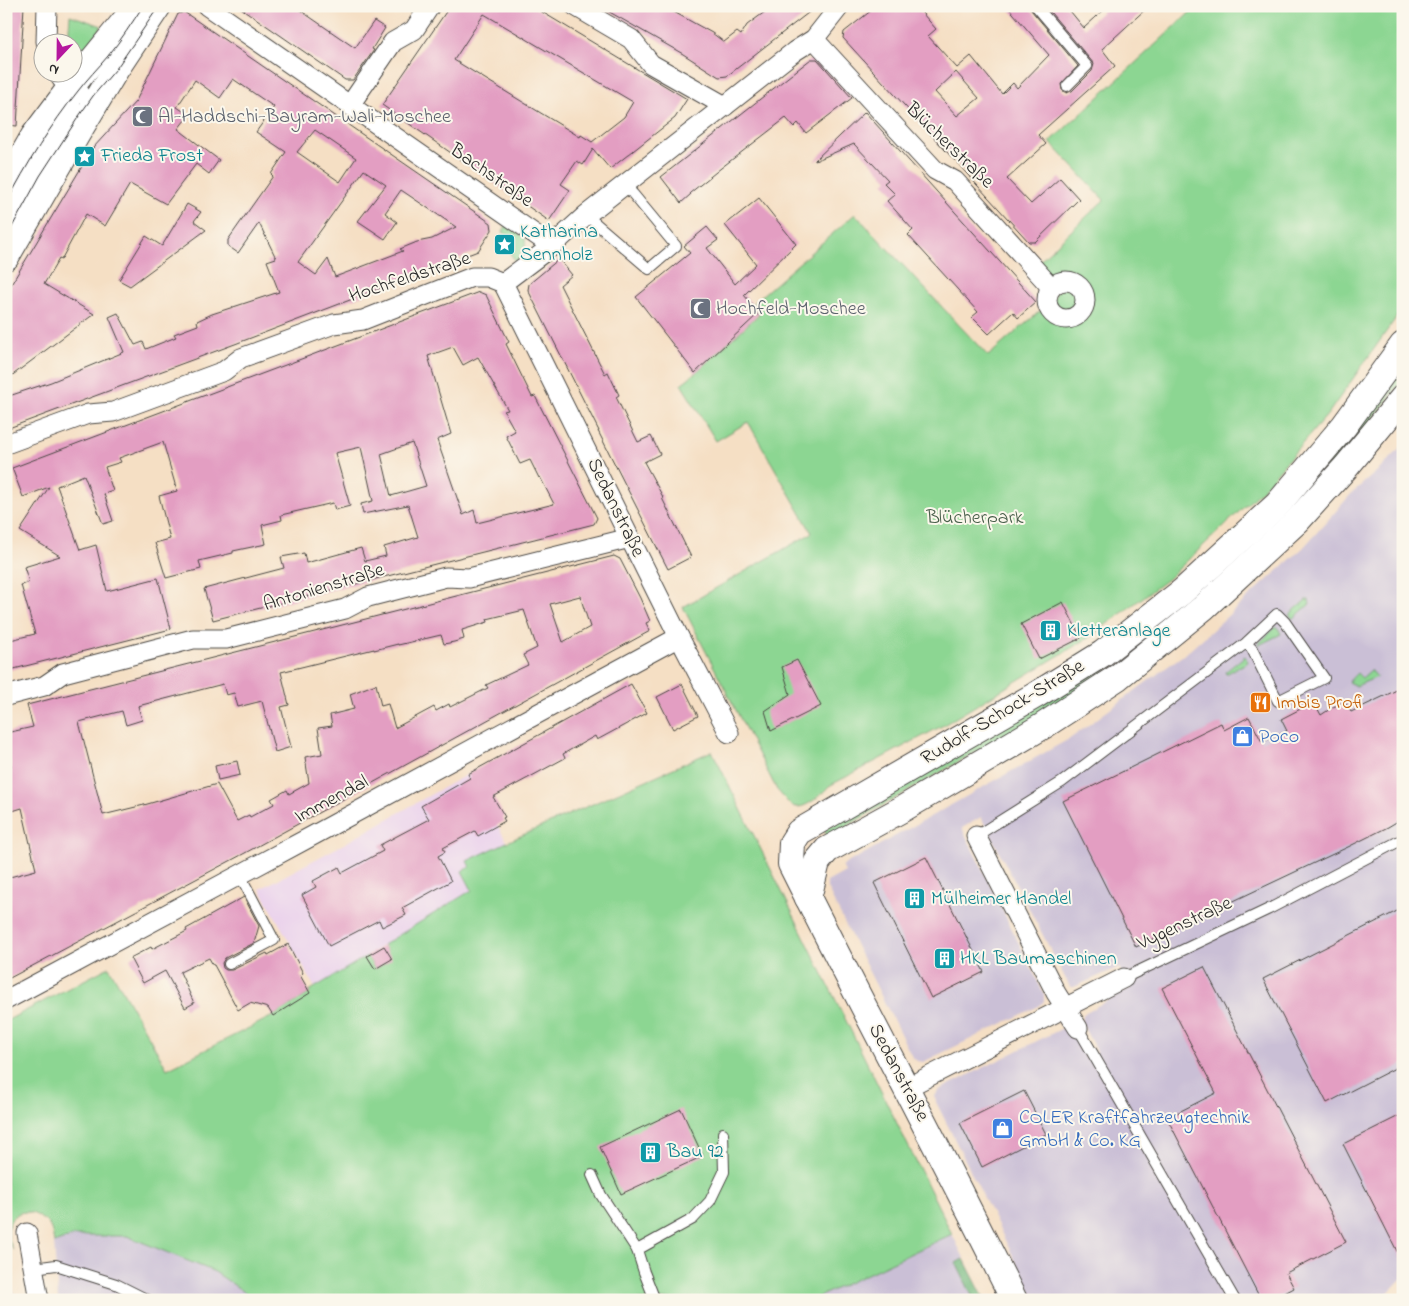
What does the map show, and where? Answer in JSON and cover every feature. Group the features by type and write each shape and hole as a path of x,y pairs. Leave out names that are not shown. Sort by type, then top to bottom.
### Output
{"main road":[{"path":"82,61 137,6"},
{"path":"10,249 116,69 158,6"},
{"path":"6,185 62,82"},
{"name":"Rudolf-Schock-Straße","path":"792,843 799,832 1036,695 1102,654 1183,591 1278,504 1344,426 1403,345"},
{"name":"Rudolf-Schock-Straße","path":"808,898 817,862 827,850 921,798 1043,726 1118,677 1204,608 1298,521 1403,398"},
{"name":"Sedanstraße","path":"792,843 791,864 1014,1300"}],"street":[{"path":"47,32 48,6"},
{"name":"Bachstraße","path":"207,6 552,246"},
{"path":"350,105 393,42 414,30 430,6"},
{"path":"575,6 631,39 651,64 724,106"},
{"path":"503,283 552,246 586,215 724,106 814,38 840,6"},
{"name":"Blücherstraße","path":"814,38 935,170 955,182 1051,287"},
{"path":"10,249 15,207 22,190 69,114 71,102 64,82"},
{"path":"65,82 77,92 100,97"},
{"name":"Hochfeldstraße","path":"6,444 88,414 113,412 224,371 241,358 334,324 363,320 472,277 488,277 503,283"},
{"name":"Sedanstraße","path":"503,283 679,637 729,733"},
{"name":"Antonienstraße","path":"6,696 44,686 63,673 193,639 226,639 345,609 368,597 446,577 469,578 630,538"},
{"name":"Immendal","path":"6,1000 679,637"},
{"path":"976,836 1056,993 1078,1028"},
{"name":"Vygenstraße","path":"906,1088 1124,978"},
{"path":"27,1233 39,1300"}],"lane":[{"path":"1036,6 1087,66 1067,86"},
{"path":"586,215 649,269 676,246 625,185"},
{"path":"976,836 1062,782 1246,643 1277,614 1285,622 1324,678 1278,701 1252,649 1246,643"},
{"name":"Vygenstraße","path":"1124,978 1269,909 1403,840"},
{"path":"229,964 274,940 240,875"},
{"path":"1078,1028 1235,1300"},
{"path":"637,1250 693,1220 710,1201 724,1172 723,1133"},
{"path":"592,1175 601,1195 637,1250 655,1300"},
{"path":"34,1268 56,1265 116,1284 148,1300"}],"shaded area":[{"path":"1403,446 1403,1277 1381,1300 1035,1300 936,1102 935,1096 939,1090 1067,1026 1086,1057 1097,1052 1081,1022 1082,1016 1129,989 1119,967 1074,987 1070,987 981,817 962,828 1044,994 1044,1001 1039,1006 923,1062 917,1061 912,1057 827,888 827,882 845,872 842,866 1071,738 1190,650 1303,548 1353,492"},
{"path":"468,774 507,842 468,861 470,867 462,871 472,890 315,988 260,889"},
{"path":"952,1234 985,1300 812,1300"},
{"path":"73,1236 127,1236 215,1272 256,1300 58,1300 54,1243"},
{"path":"6,1277 18,1300 6,1300"}],"green space":[{"name":"Blücherpark","path":"1197,6 1403,6 1403,308 1328,414 1262,490 1168,579 1088,638 942,726 829,786 812,802 801,807 791,805 777,790 683,607 812,533 748,422 716,441 681,384 759,314 752,304 855,214 988,356 1047,305 1055,316 1067,319 1074,318 1083,309 1084,295 1081,289 1076,284 1068,281 1058,282 1033,267 1104,200 1050,142"},
{"path":"70,15 102,26 89,43 82,48 82,32 69,32"},
{"path":"507,224 525,238 524,252 516,262 510,253 513,241 503,232"},
{"path":"1066,288 1075,291 1078,300 1075,309 1066,312 1057,309 1054,300 1057,291"},
{"path":"1403,364 1403,380 1334,467 1197,603 1073,696 828,837 824,830 1107,660"},
{"path":"1306,600 1309,600 1310,604 1292,618 1290,614"},
{"path":"1277,626 1281,634 1258,644"},
{"path":"1245,656 1248,662 1226,674 1225,672"},
{"path":"1371,670 1377,677 1356,686 1348,682 1357,673 1362,678"},
{"path":"712,751 952,1234 812,1300 256,1300 215,1272 127,1236 73,1236 54,1243 47,1223 30,1212 19,1214 10,1221 8,1237 13,1250 6,1240 6,1021 109,967 167,1069 273,1016 310,993 309,991 367,956 375,969 391,959 383,945 472,890 462,871 470,867 467,861"},
{"path":"964,1259 985,1300 974,1300 956,1263"}],"building":[{"path":"6,6 24,6 17,126 6,125"},
{"path":"238,6 294,6 355,48 374,21 385,28 372,49 374,50 353,80 345,80"},
{"path":"450,6 532,6 687,99 675,118 610,169 593,149 583,165 577,161 561,184 570,190 549,221 382,105","holes":["484,14 633,102 624,117 592,142 581,135 580,137 454,60"]},
{"path":"599,6 663,6 712,33 724,42 737,32 741,35 747,25 773,6 817,6 727,76 719,77"},
{"path":"877,6 916,6 936,29 928,36 957,68 971,56 1002,94 1013,83 1017,88 1049,55 1007,6 1029,6 1078,66 1061,84 1062,90 1066,93 1072,91 1092,71 1094,64 1045,6 1066,6 1084,28 1108,6 1149,6 1102,49 1115,66 1038,135 1046,144 1007,179 1031,204 1060,178 1079,199 1035,242 1029,242 843,38 844,32","holes":["956,72 979,98 957,116 935,92"]},
{"path":"184,12 491,223 492,230 478,251 6,429 6,397 51,382 124,352 109,317 118,313 135,345 143,342 146,349 176,337 174,334 198,325 197,321 212,314 279,292 267,261 276,258 259,223 238,253 228,246 228,240 273,176 271,174 286,152 256,132 274,107 233,79 220,98 195,80 177,107 189,115 178,129 219,160 209,174 196,164 166,204 130,184 105,226 86,214 61,260 59,259 44,284 94,314 6,380 6,293 93,148 136,101 178,14","holes":["315,130 356,158 340,182 297,152","364,170 386,185 358,221 385,239 397,222 385,213 401,190 456,227 432,239 417,242 400,249 403,251 335,277 328,259 316,275 298,262"]},
{"path":"811,59 817,59 852,98 806,133 798,123 794,127 786,118 690,193 681,203 661,177"},
{"path":"865,112 1036,302 1018,318 1013,312 989,334 972,317 978,312 908,235 913,230 887,201 895,194 884,183 888,180 854,144 815,161"},
{"name":"Hochfeld-Moschee","path":"759,198 796,244 744,295 759,313 695,373 636,297 690,253 684,246 707,227 718,240 707,248 735,284 756,264 725,225"},
{"path":"187,204 201,212 194,221 206,230 130,286 119,280 146,236 162,246"},
{"path":"559,259 572,275 560,285 605,374 608,372 619,395 616,397 638,442 651,436 660,454 644,462 663,497 691,557 668,569 528,290 529,284"},
{"path":"479,292 486,295 509,342 506,344 532,397 535,396 597,518 594,524 213,620 204,589 284,568 281,557 304,553 306,563 361,548 365,561 386,556 384,547 418,537 408,505 363,514 361,504 373,501 361,447 335,453 350,506 335,510 333,503 281,515 282,520 262,525 266,544 199,561 201,569 166,578 155,543 170,539 159,496 177,491 163,442 119,458 121,462 105,467 113,491 104,494 113,521 103,524 84,475 57,486 80,550 96,545 107,591 158,578 171,629 6,671 6,641 35,634 21,585 29,582 24,567 60,556 20,531 49,487 23,497 12,468","holes":["453,347 463,365 478,357 508,410 504,411 515,431 506,436 520,464 530,460 554,504 477,523 474,510 463,515 437,440 451,434 428,356","412,443 426,486 391,496 381,454"]},
{"path":"614,556 620,559 650,621 646,623 650,631 245,853 6,980 6,878 36,870 22,808 6,813 6,768 11,766 6,747 6,733 33,727 27,705","holes":["580,596 590,627 563,642 550,604","524,610 537,648 523,655 528,665 486,685 488,688 450,707 449,704 436,711 434,707 395,728 388,704 381,706 376,684 350,694 354,709 330,715 332,726 318,728 322,754 305,757 309,783 289,794 287,790 271,799 274,804 250,817 249,815 237,821 217,784 103,815 79,722 122,711 126,725 142,720 138,706 223,684 226,695 234,693 238,707 262,701 275,752 291,747 281,707 289,705 281,672 441,635 444,644 454,642 464,639 462,630 488,622 487,619"]},
{"name":"Kletteranlage","path":"1063,602 1081,638 1039,659 1021,624"},
{"path":"797,660 821,706 771,731 765,711 790,694 782,667"},
{"path":"631,684 647,713 597,740 595,736 563,754 565,758 493,797 505,817 503,818 505,821 478,836 475,831 443,848 445,852 438,856 451,881 402,908 406,915 382,927 379,920 329,946 302,895 316,887 313,881 339,867 342,873 383,851 380,845 429,819 421,806 470,778 468,774"},
{"path":"682,684 698,716 673,729 657,697"},
{"path":"1403,687 1403,818 1348,847 1136,947 1063,801 1221,723 1224,730 1249,717 1262,742 1287,731 1281,719 1314,702 1321,715 1344,702 1351,712"},
{"path":"237,761 240,775 218,780 215,766"},
{"path":"926,857 984,972 931,998 874,883"},
{"path":"244,897 259,926 254,943 225,958 222,963 223,968 232,970 267,953 268,955 288,944 303,973 300,975 310,993 273,1016 268,1008 250,1003 238,1010 209,958 180,972 194,1003 185,1008 165,971 143,983 130,958 187,931 186,929"},
{"path":"1403,908 1403,1064 1327,1103 1263,979"},
{"path":"384,946 392,959 375,969 367,956"},
{"path":"1204,967 1346,1242 1286,1273 1294,1288 1272,1300 1261,1300 1167,1118 1216,1093 1162,988"},
{"name":"COLER Kraftfahrzeugtechnik GmbH & Co. KG","path":"1024,1091 1046,1134 982,1167 960,1123"},
{"name":"Bau 92","path":"681,1109 703,1156 621,1194 600,1147"},
{"path":"1403,1114 1403,1263 1343,1144"}],"tram line":[{"path":"6,204 48,132 81,87 113,50 143,6"},
{"path":"6,238 40,176 79,116 116,69 159,6"}],"place":[{"name":"Al-Haddschi-Bayram-Wali-Moschee","path":"142,117"},
{"name":"Frieda Frost","path":"85,156"},
{"name":"Katharina Sennholz","path":"504,244"},
{"name":"Hochfeld-Moschee","path":"700,309"},
{"name":"Kletteranlage","path":"1051,631"},
{"name":"Imbis Profi","path":"1260,703"},
{"name":"Poco","path":"1243,737"},
{"name":"Mülheimer Handel","path":"915,899"},
{"name":"HKL Baumaschinen","path":"944,959"},
{"name":"COLER Kraftfahrzeugtechnik GmbH & Co. KG","path":"1003,1129"},
{"name":"Bau 92","path":"651,1152"}]}
